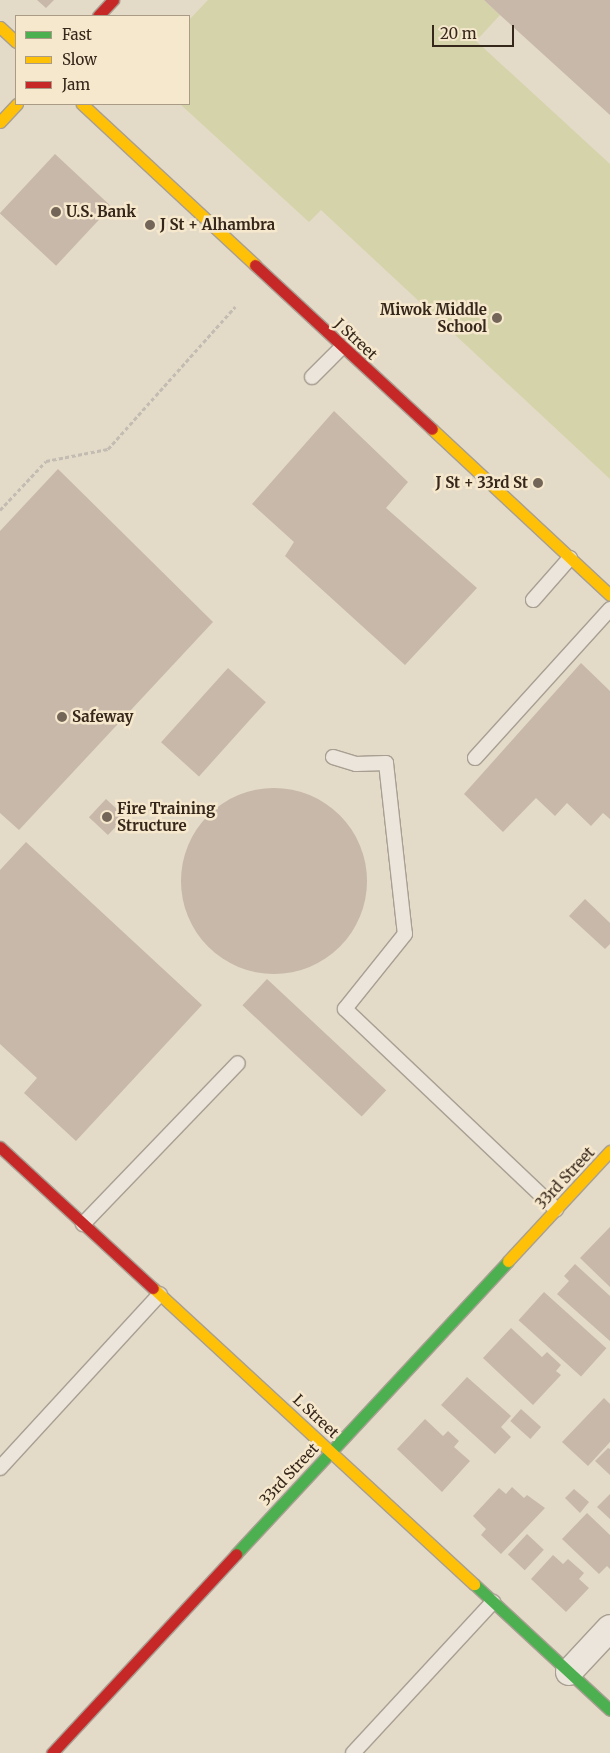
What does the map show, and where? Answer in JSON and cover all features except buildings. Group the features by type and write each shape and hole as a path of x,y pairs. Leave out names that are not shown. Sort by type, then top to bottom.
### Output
{"street":[{"path":"99,15 113,0"},
{"path":"0,27 15,41"},
{"path":"0,122 16,105"},
{"name":"J Street","path":"83,105 610,595"},
{"name":"L Street","path":"0,1147 610,1710"},
{"name":"33rd Street","path":"52,1753 610,1151"},
{"path":"569,1672 610,1628"}],"lane":[{"path":"312,377 342,346"},
{"path":"533,600 570,558"},
{"path":"476,758 610,609"},
{"path":"334,757 356,764 386,763 405,934 345,1009 556,1209"},
{"path":"83,1224 238,1063"},
{"path":"0,1468 160,1294"},
{"path":"353,1753 493,1602"}],"path":[{"path":"0,510 46,461 108,449 235,307"}],"shaded area":[{"name":"Miwok Middle School","path":"208,0 484,0 500,15 476,41 610,164 610,479 321,210 309,222 181,105 190,105 190,19"}],"traffic: fast":[{"path":"236,1554 508,1261"},
{"path":"474,1584 610,1710"}],"traffic: slow":[{"path":"0,27 15,41"},
{"path":"0,122 16,105"},
{"path":"83,105 255,265"},
{"path":"432,429 610,595"},
{"path":"508,1261 610,1151"},
{"path":"153,1288 474,1584"}],"traffic: jam":[{"path":"99,15 113,0"},
{"path":"255,265 432,429"},
{"path":"0,1147 153,1288"},
{"path":"52,1753 236,1554"}],"place":[{"name":"U.S. Bank","path":"56,212"},
{"name":"J St + Alhambra","path":"150,225"},
{"name":"Miwok Middle School","path":"497,318"},
{"name":"J St + 33rd St","path":"538,483"},
{"name":"Safeway","path":"62,717"},
{"name":"Fire Training Structure","path":"107,817"}]}
